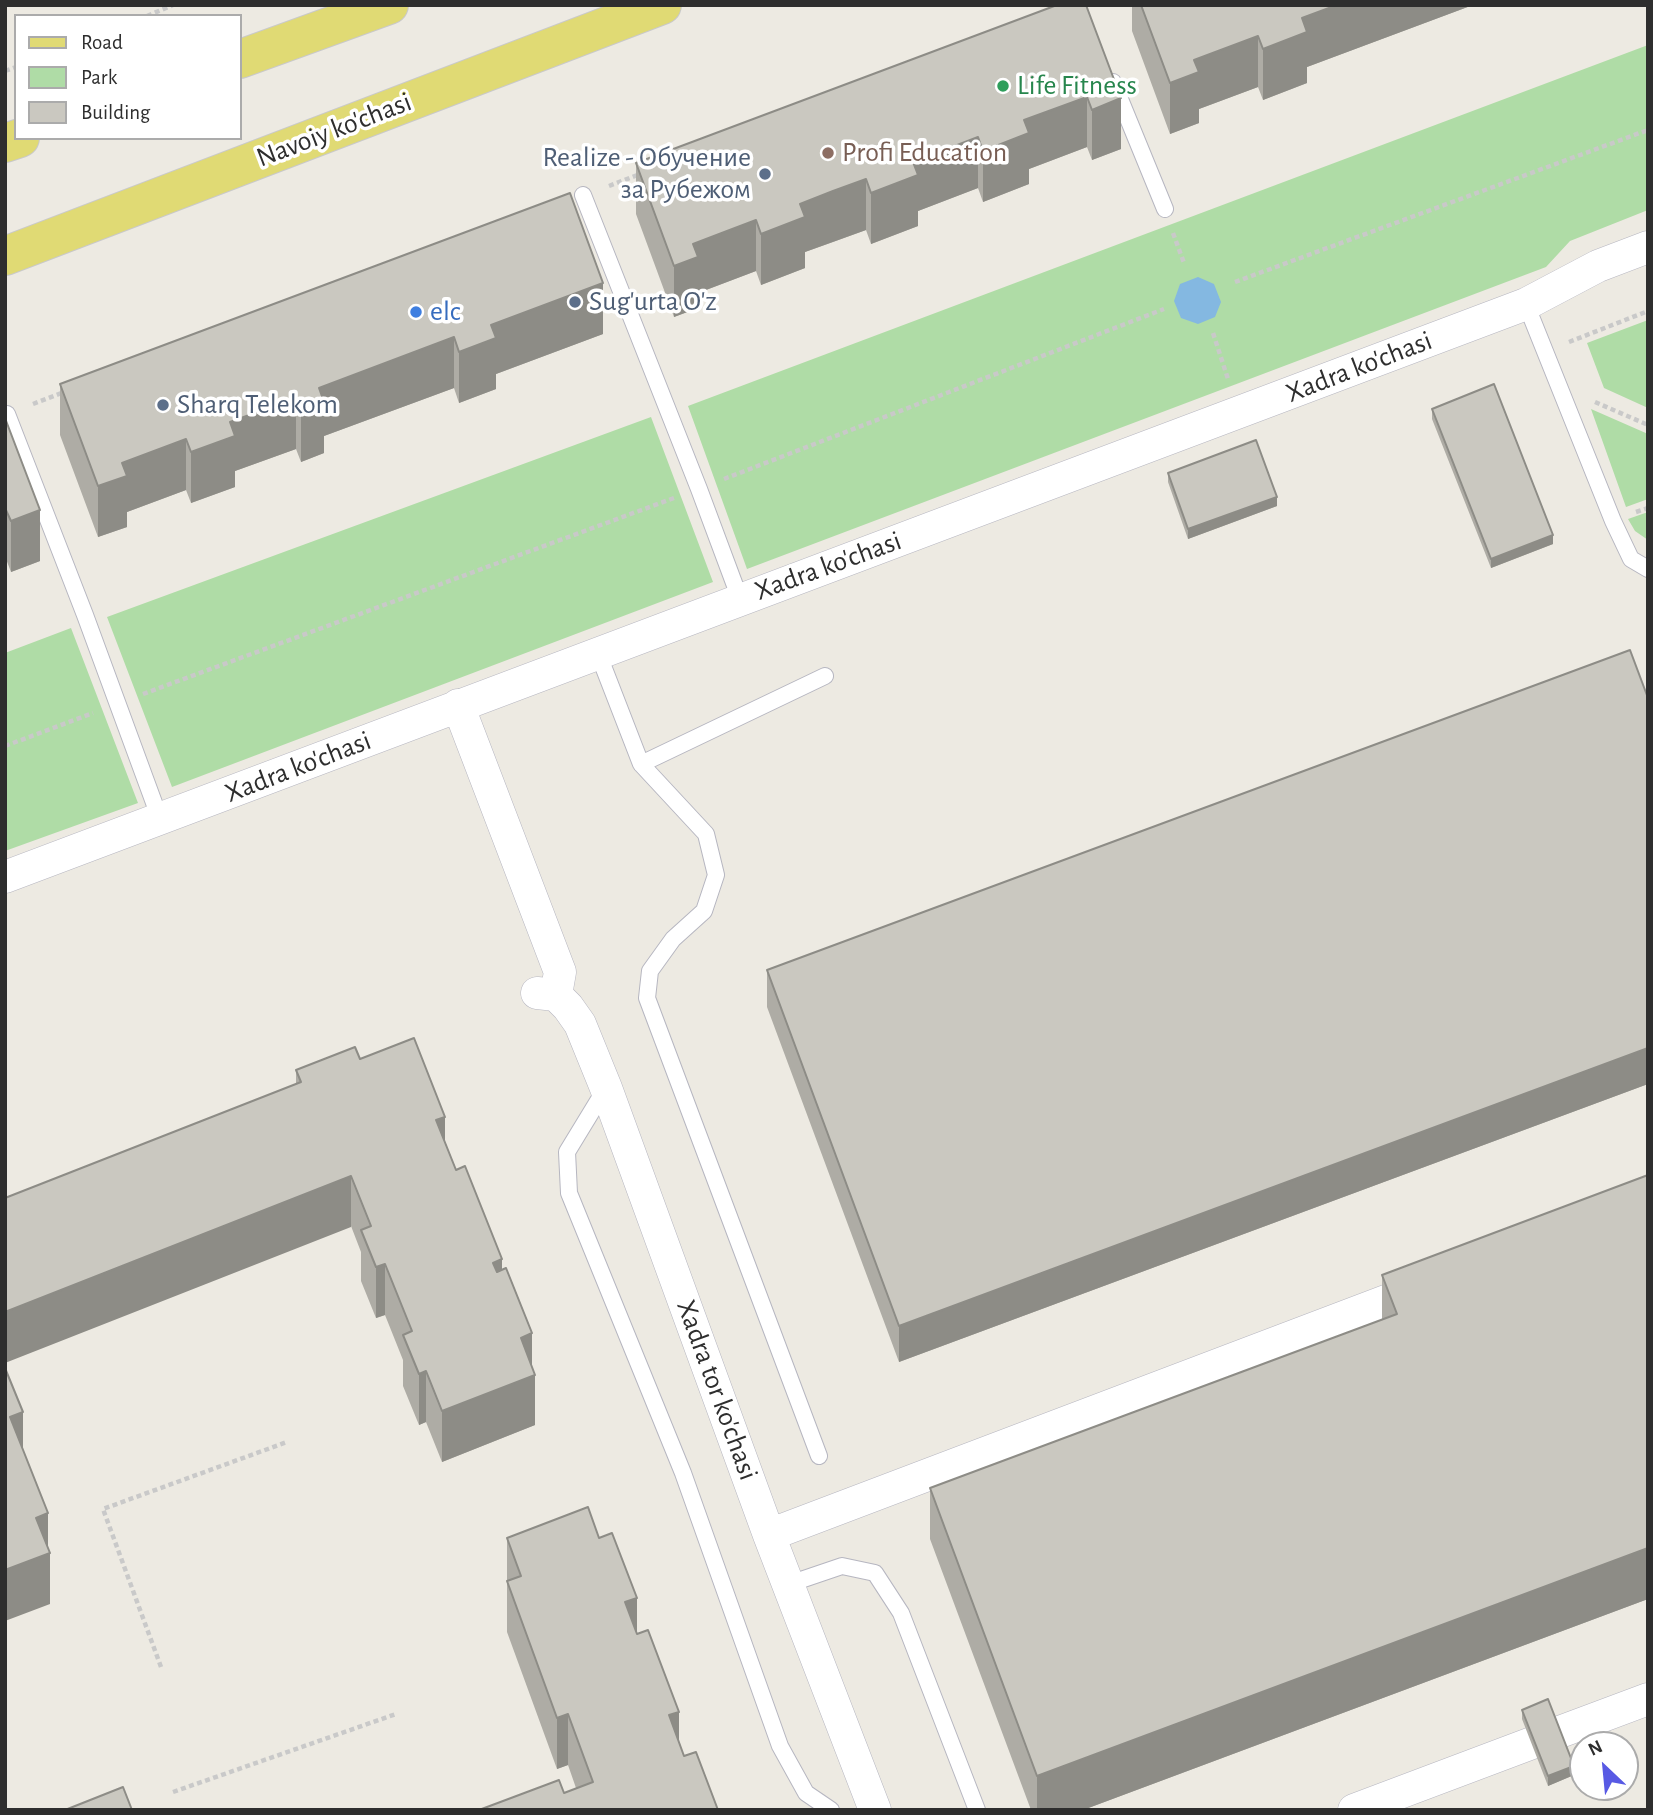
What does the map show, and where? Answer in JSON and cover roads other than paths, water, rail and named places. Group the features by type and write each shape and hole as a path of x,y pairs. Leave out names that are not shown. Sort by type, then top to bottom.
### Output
{"main road":[{"path":"242,58 389,5"},
{"name":"Navoiy ko'chasi","path":"5,256 662,5"}],"street":[{"name":"Xadra ko'chasi","path":"5,877 1526,304 1598,266 1648,247"},
{"name":"Xadra tor ko'chasi","path":"458,705 560,972 546,994 568,1007 580,1024 606,1088 769,1535 874,1810"},
{"path":"769,1535 1452,1276"},
{"path":"1354,1810 1400,1801 1545,1738 1648,1699"}],"lane":[{"path":"1108,69 1165,209"},
{"path":"583,195 740,599"},
{"path":"1526,304 1613,521 1631,559 1648,569"},
{"path":"7,414 160,819"},
{"path":"598,653 641,764 706,834 716,875 704,911 673,939 650,971 647,998 819,1456"},
{"path":"641,764 825,676"},
{"path":"606,1088 567,1152 569,1193 683,1473 780,1746 806,1793 831,1810"},
{"path":"789,1584 842,1566 875,1573 901,1613 977,1810"}],"water":[{"path":"1198,277 1214,284 1221,302 1215,317 1198,324 1181,318 1174,301 1180,284"}],"place":[{"name":"Life Fitness","path":"1003,86"},
{"name":"Profi Education","path":"828,153"},
{"name":"Realize - Обучение за Рубежом","path":"765,174"},
{"name":"Sug'urta O'z","path":"575,302"},
{"name":"elc","path":"416,312"},
{"name":"Sharq Telekom","path":"163,405"}]}
